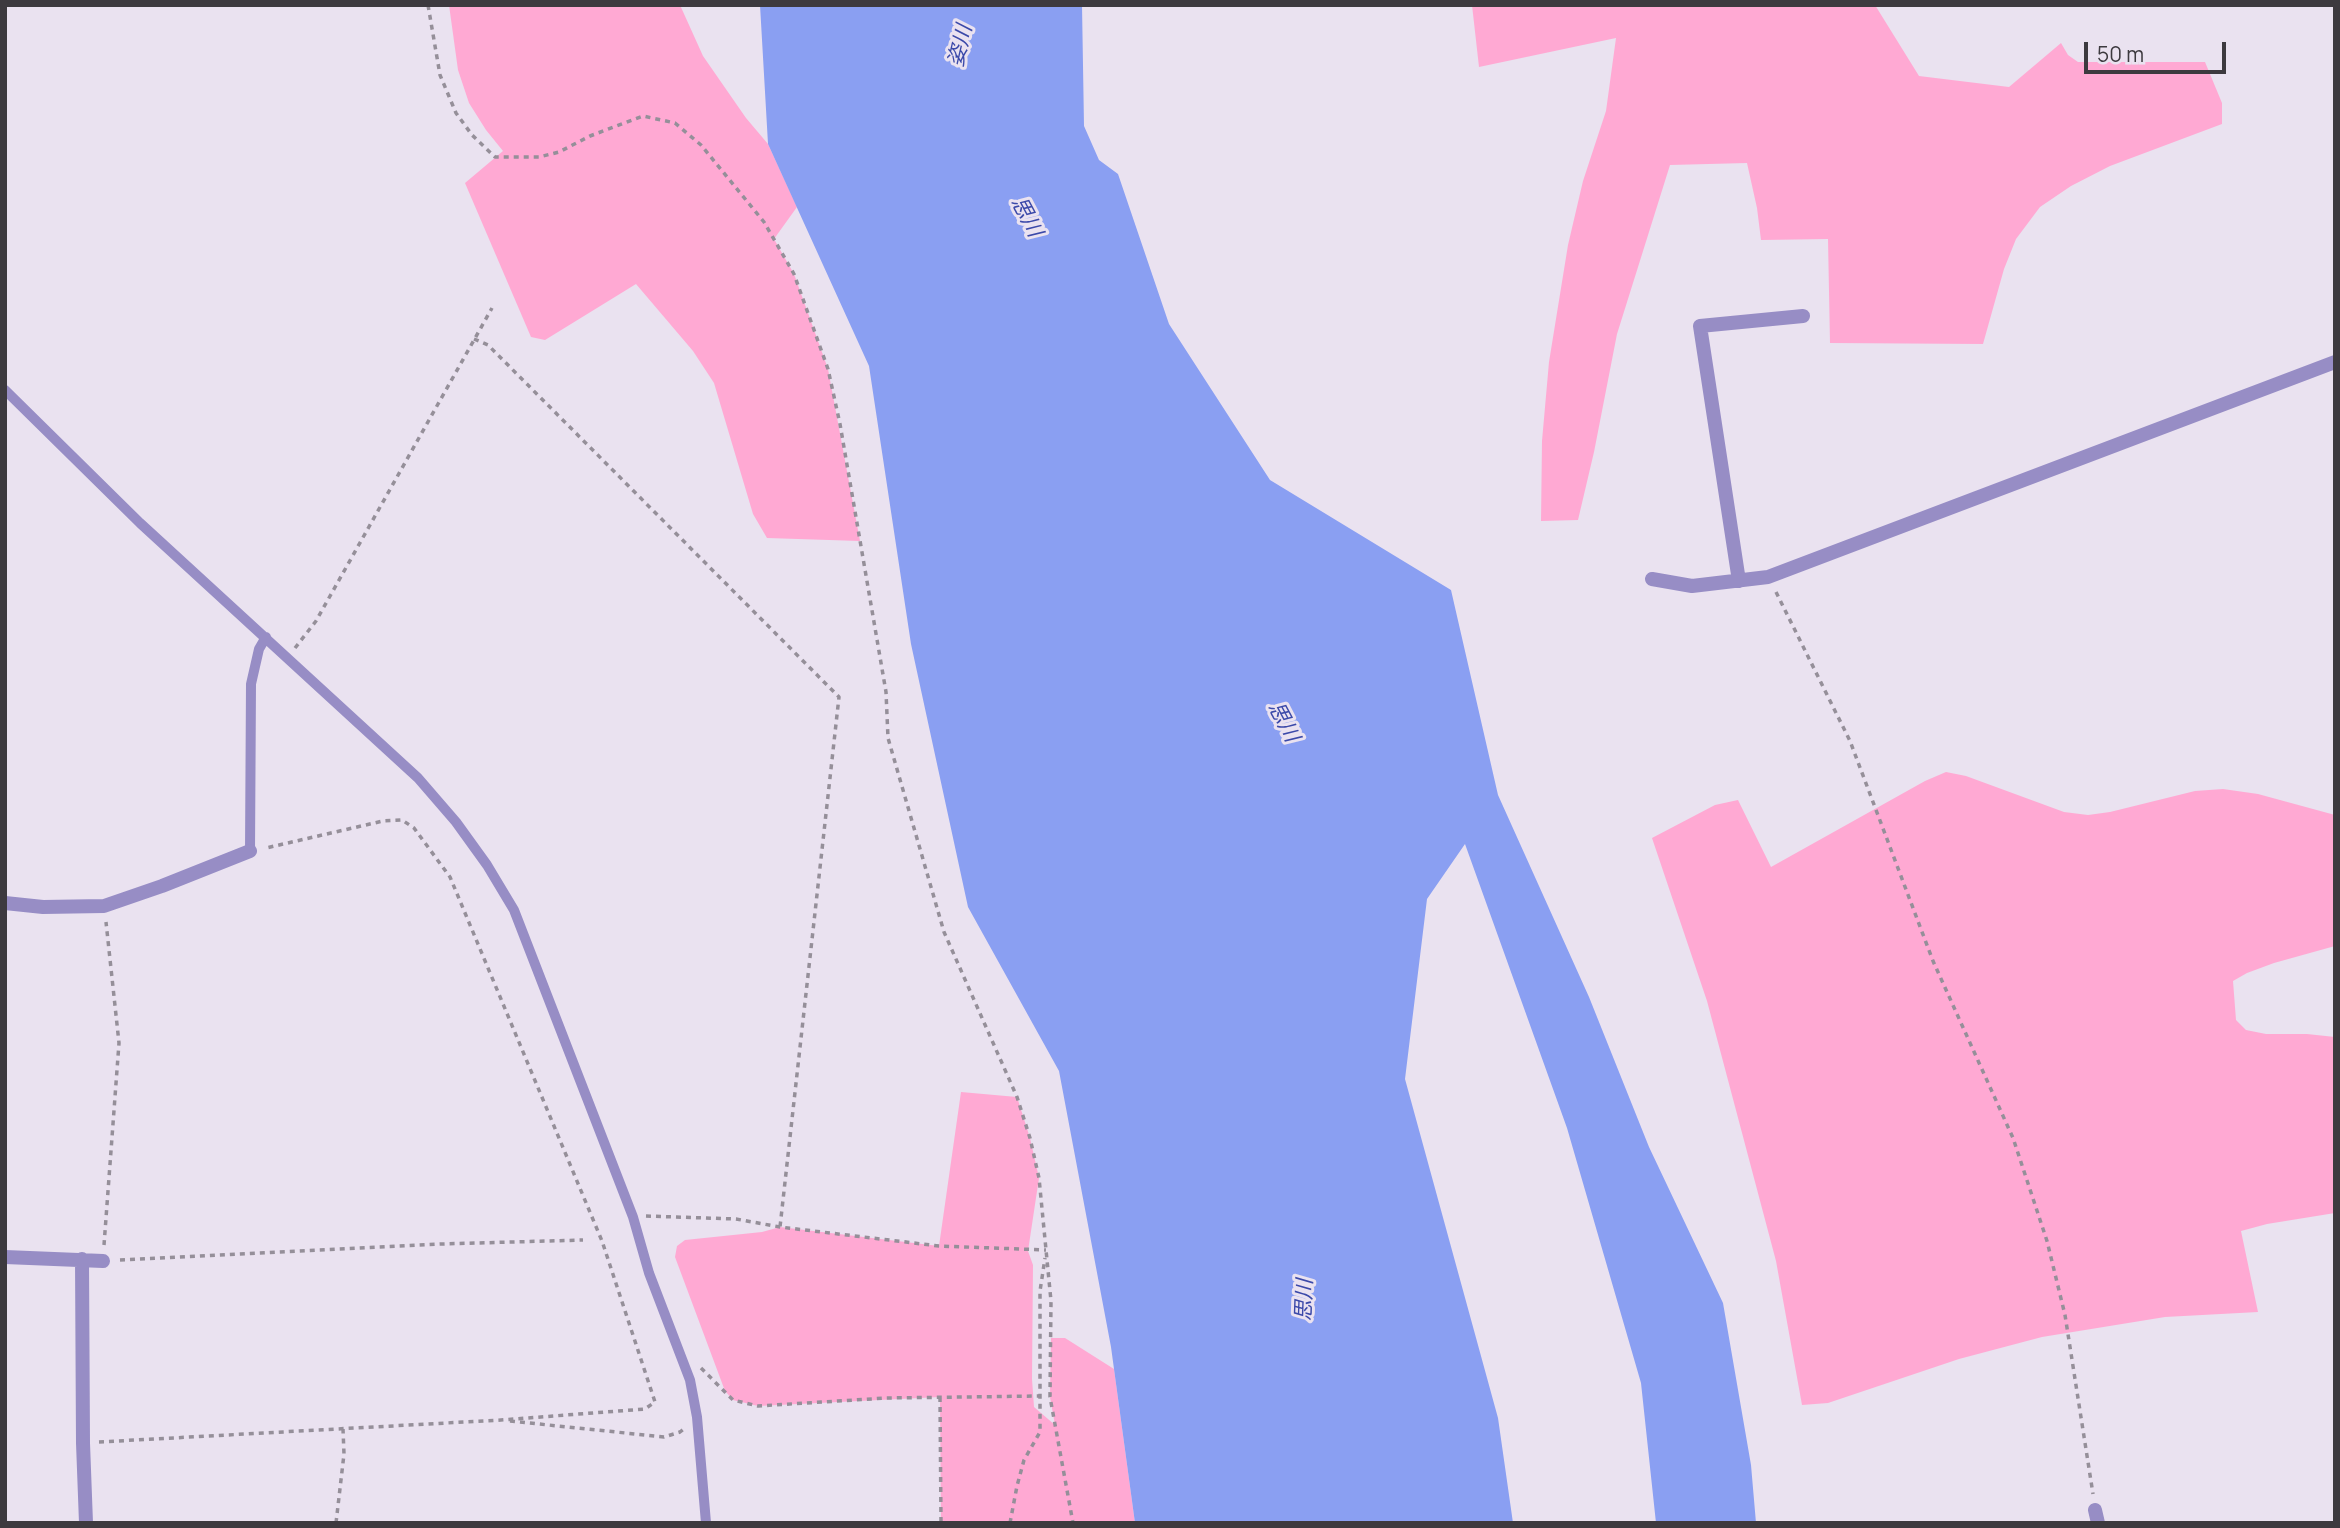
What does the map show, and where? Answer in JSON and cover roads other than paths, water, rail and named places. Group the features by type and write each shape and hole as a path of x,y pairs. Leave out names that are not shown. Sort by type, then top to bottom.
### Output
{"street":[{"path":"1739,581 1700,326 1803,316"},
{"path":"1652,579 1692,586 1768,577 2335,362"},
{"path":"5,903 43,907 104,906 250,851"},
{"path":"5,1257 103,1261"},
{"path":"82,1259 86,1523"}],"lane":[{"path":"5,390 140,523 418,778 456,822 487,865 514,910 633,1217 649,1273 690,1380 697,1417 706,1523"},
{"path":"250,851 251,684 259,649 266,637"}],"water":[{"path":"760,5 1082,5 1084,126 1099,160 1118,174 1169,324 1270,480 1451,590 1498,795 1589,997 1649,1147 1723,1303 1751,1465 1756,1523 1656,1523 1641,1383 1567,1128 1465,844 1427,899 1405,1079 1498,1418 1513,1523 1135,1523 1111,1347 1059,1071 968,907 911,644 869,366 768,144"}],"water label":[{"name":"姿川","path":"961,46"},
{"name":"思川","path":"1026,217"},
{"name":"思川","path":"1283,722"},
{"name":"思川","path":"1305,1300"}]}
